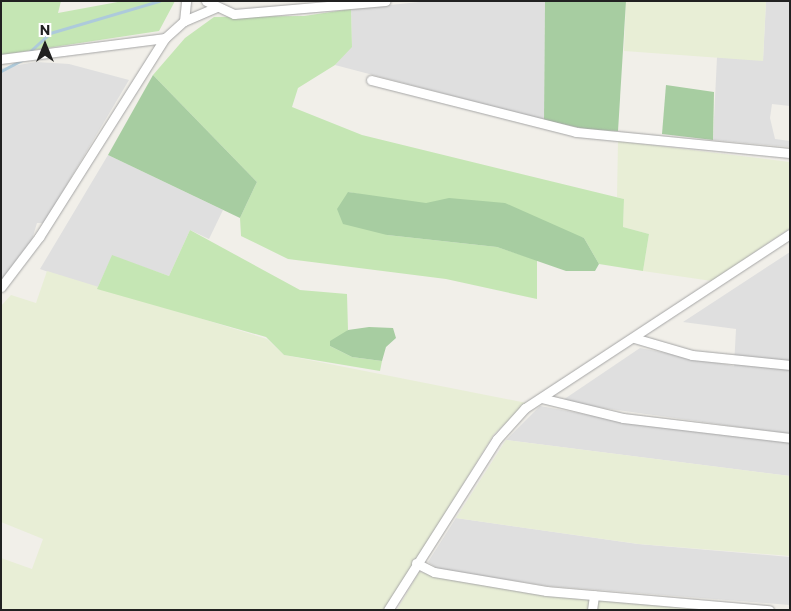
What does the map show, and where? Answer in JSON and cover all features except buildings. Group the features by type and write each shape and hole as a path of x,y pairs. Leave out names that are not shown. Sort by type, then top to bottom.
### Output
{"street":[{"path":"184,22 186,1"},
{"path":"206,1 215,8 240,14 385,1"},
{"path":"1,287 48,224 164,38 184,22 215,8"},
{"path":"1,59 164,38"},
{"path":"371,80 576,132 790,153"},
{"path":"388,610 416,563 497,439 541,398 790,234"},
{"path":"634,338 692,355 790,365"},
{"path":"541,398 623,418 790,438"},
{"path":"416,563 434,572 594,595 769,610"},
{"path":"592,610 594,595"}],"shaded area":[{"path":"429,1 545,1 544,120 335,65 352,46 351,9"},
{"path":"766,1 790,1 790,106 772,104 770,118 775,139 790,141 790,147 713,140 717,57 763,60"},
{"path":"36,62 69,64 129,80 44,223 37,223 30,246 1,281 1,68"},
{"path":"108,155 223,210 209,239 190,230 169,276 112,256 97,289 40,269"},
{"path":"790,252 790,434 560,402 640,348 734,366 736,329 683,322"},
{"path":"540,406 628,422 790,441 790,476 506,440"},
{"path":"456,518 638,544 790,557 790,605 548,586 438,569 428,562"}],"green space":[{"path":"1,1 61,1 58,13 123,1 175,1 159,31 1,55"},
{"path":"545,1 626,1 618,131 589,130 544,120"},
{"path":"626,1 766,1 763,61 624,51"},
{"path":"351,9 352,47 335,65 298,88 292,107 362,135 624,199 623,227 649,234 643,271 599,264 584,238 348,192 387,235 497,247 537,260 537,299 446,279 288,259 241,236 240,218 257,182 153,75 185,38 214,17 304,16"},
{"path":"153,75 257,182 240,218 108,155"},
{"path":"666,85 714,92 713,140 662,134"},
{"path":"618,141 790,162 790,228 712,281 643,271 649,234 623,227 624,199 617,197"},
{"path":"348,192 426,203 449,198 505,203 584,238 599,264 595,271 566,271 497,247 387,235 343,224 337,209"},
{"path":"190,230 300,290 347,294 348,330 330,346 352,357 382,361 380,371 284,355 266,337 97,289 112,255 169,276"},
{"path":"47,271 267,339 284,355 527,403 494,434 385,610 1,610 1,558 32,569 43,539 1,522 1,306 11,295 36,303"},
{"path":"369,327 393,328 396,338 386,347 382,361 352,357 330,346 330,341 348,330"},
{"path":"506,440 790,476 790,556 639,544 456,518"},
{"path":"419,572 545,594 734,610 397,610"}],"waterway":[{"path":"28,53 50,33 159,1"},
{"path":"1,71 25,58"}]}
